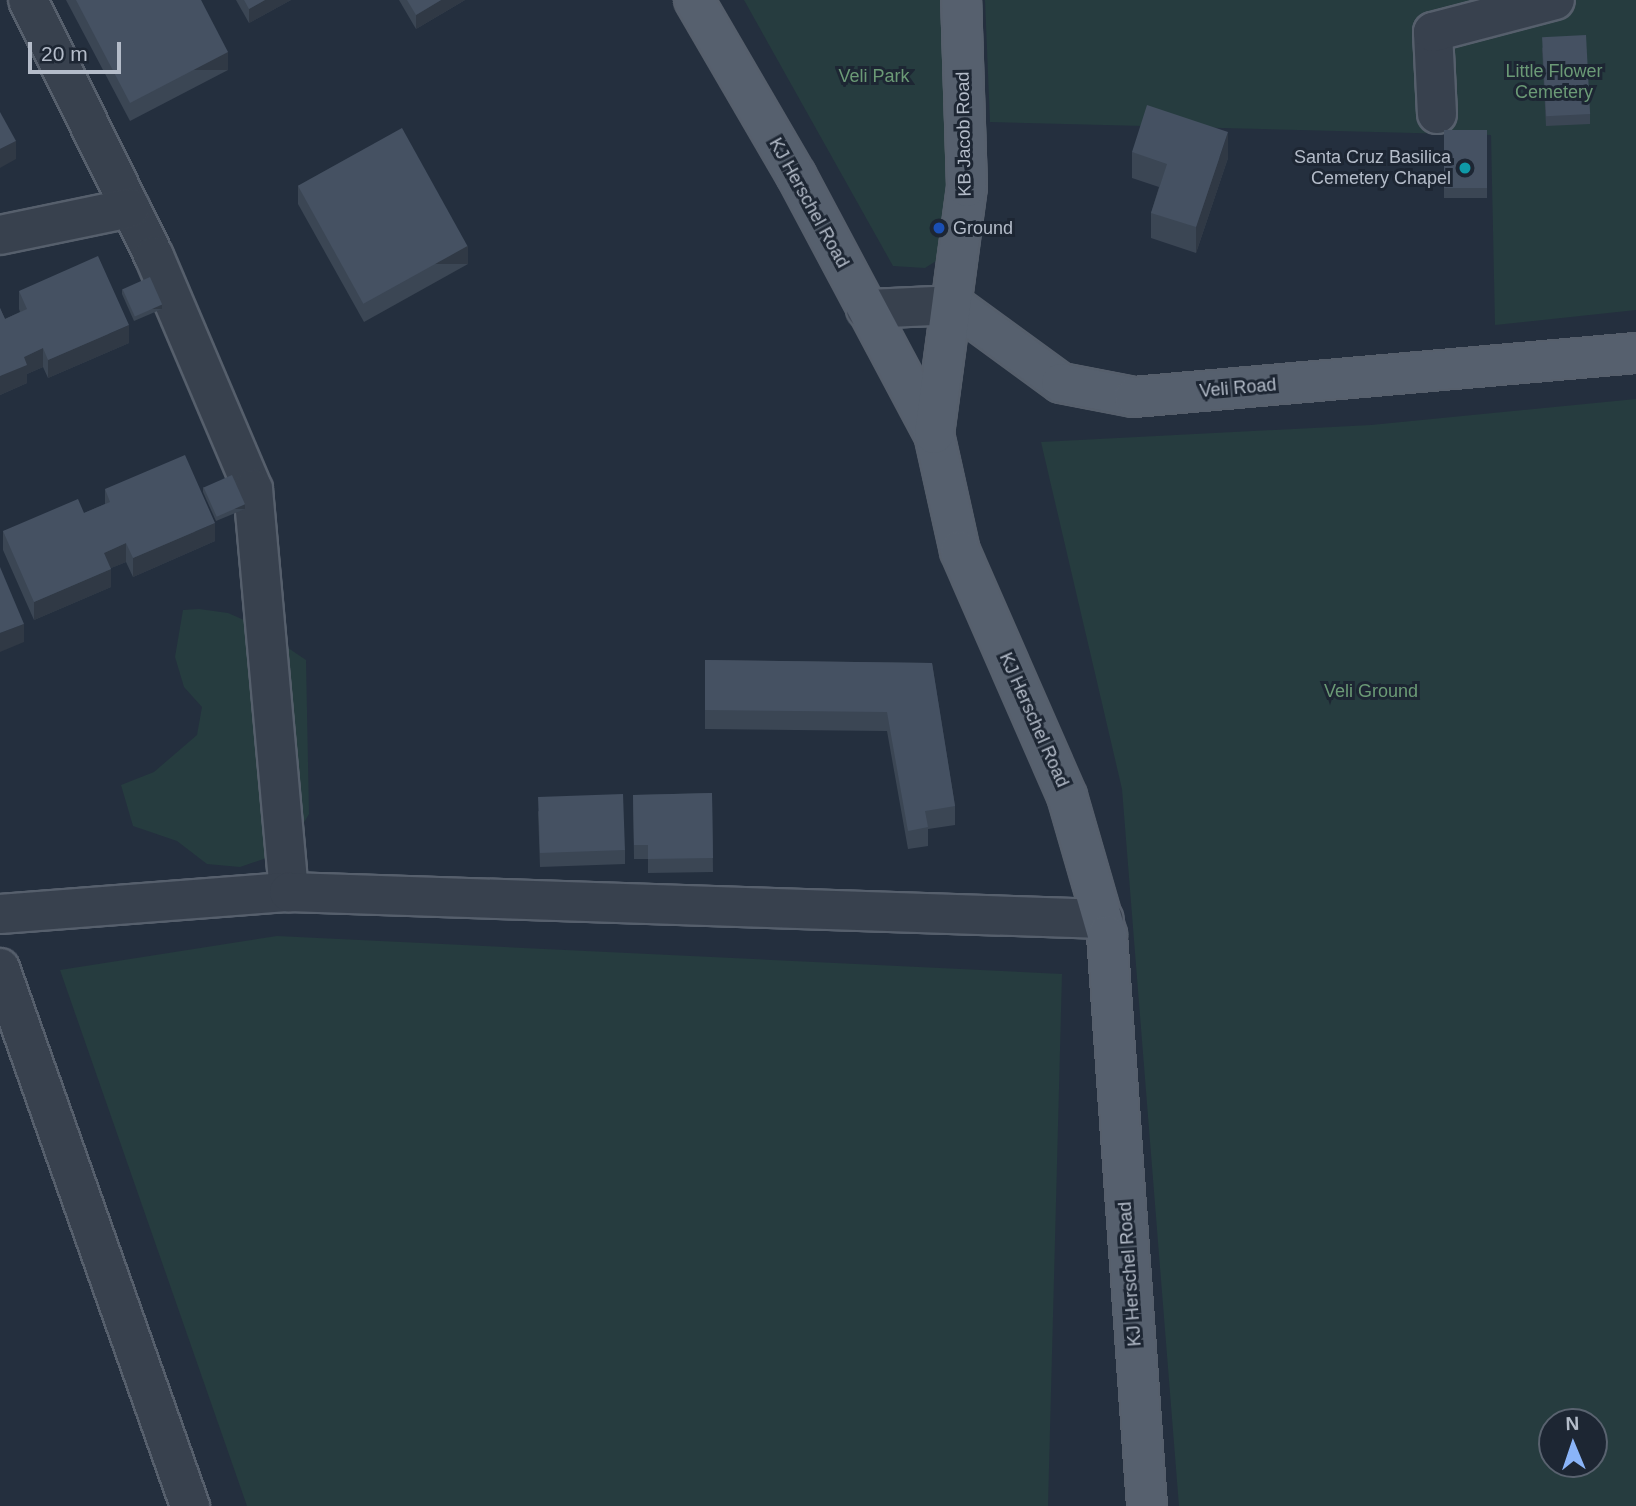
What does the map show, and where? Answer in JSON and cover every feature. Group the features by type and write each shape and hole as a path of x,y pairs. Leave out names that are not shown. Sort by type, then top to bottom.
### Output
{"main road":[{"name":"KJ Herschel Road","path":"694,0 934,434 960,551 1067,796 1104,919 1147,1506"},
{"name":"KB Jacob Road","path":"934,434 954,305 967,187 961,0"},
{"name":"Veli Road","path":"954,305 1061,383 1134,397 1636,353"}],"street":[{"path":"28,0 131,208 253,489 289,892"},
{"path":"1437,114 1433,32 1555,0"},
{"path":"0,235 131,208"},
{"path":"866,309 954,305"},
{"path":"0,914 289,892 1104,919"},
{"path":"0,968 190,1506"}],"green space":[{"name":"Veli Park","path":"744,0 949,0 952,236 944,256 925,268 893,266"},
{"name":"Little Flower Cemetery","path":"985,0 1636,0 1636,310 1495,325 1491,135 990,122"},
{"name":"Veli Ground","path":"1636,399 1636,1506 1179,1506 1122,789 1041,442 1371,425"},
{"path":"183,610 228,613 251,623 306,660 309,814 287,851 240,867 207,864 177,841 133,826 121,785 154,772 197,735 202,707 184,687 175,657"},
{"path":"277,936 1062,974 1048,1506 247,1506 60,970"}],"building":[{"path":"76,0 201,0 228,52 130,103"},
{"path":"244,0 265,0 249,9"},
{"path":"407,0 441,0 416,15"},
{"path":"1586,35 1590,114 1546,116 1542,37"},
{"path":"1147,105 1228,132 1196,227 1151,213 1167,164 1132,152"},
{"path":"0,112 16,141 0,149"},
{"path":"402,128 467,246 363,304 298,186"},
{"name":"Santa Cruz Basilica Cemetery Chapel","path":"1444,130 1487,130 1487,188 1444,188"},
{"path":"98,256 129,325 48,360 43,348 24,357 27,365 0,376 0,308 5,319 27,309 19,291"},
{"path":"150,277 162,304 135,317 123,289"},
{"path":"185,455 215,523 133,558 126,543 104,553 111,569 34,602 3,531 78,499 84,513 110,502 105,489"},
{"path":"232,475 245,504 217,517 204,488"},
{"path":"0,567 24,624 0,633"},
{"path":"705,660 932,663 955,806 925,811 928,827 908,831 887,712 705,710"},
{"path":"712,793 713,858 648,859 648,845 634,845 633,795"},
{"path":"623,794 625,850 540,853 538,797"}],"place":[{"name":"Santa Cruz Basilica Cemetery Chapel","path":"1465,168"},
{"name":"Ground","path":"939,228"}]}
